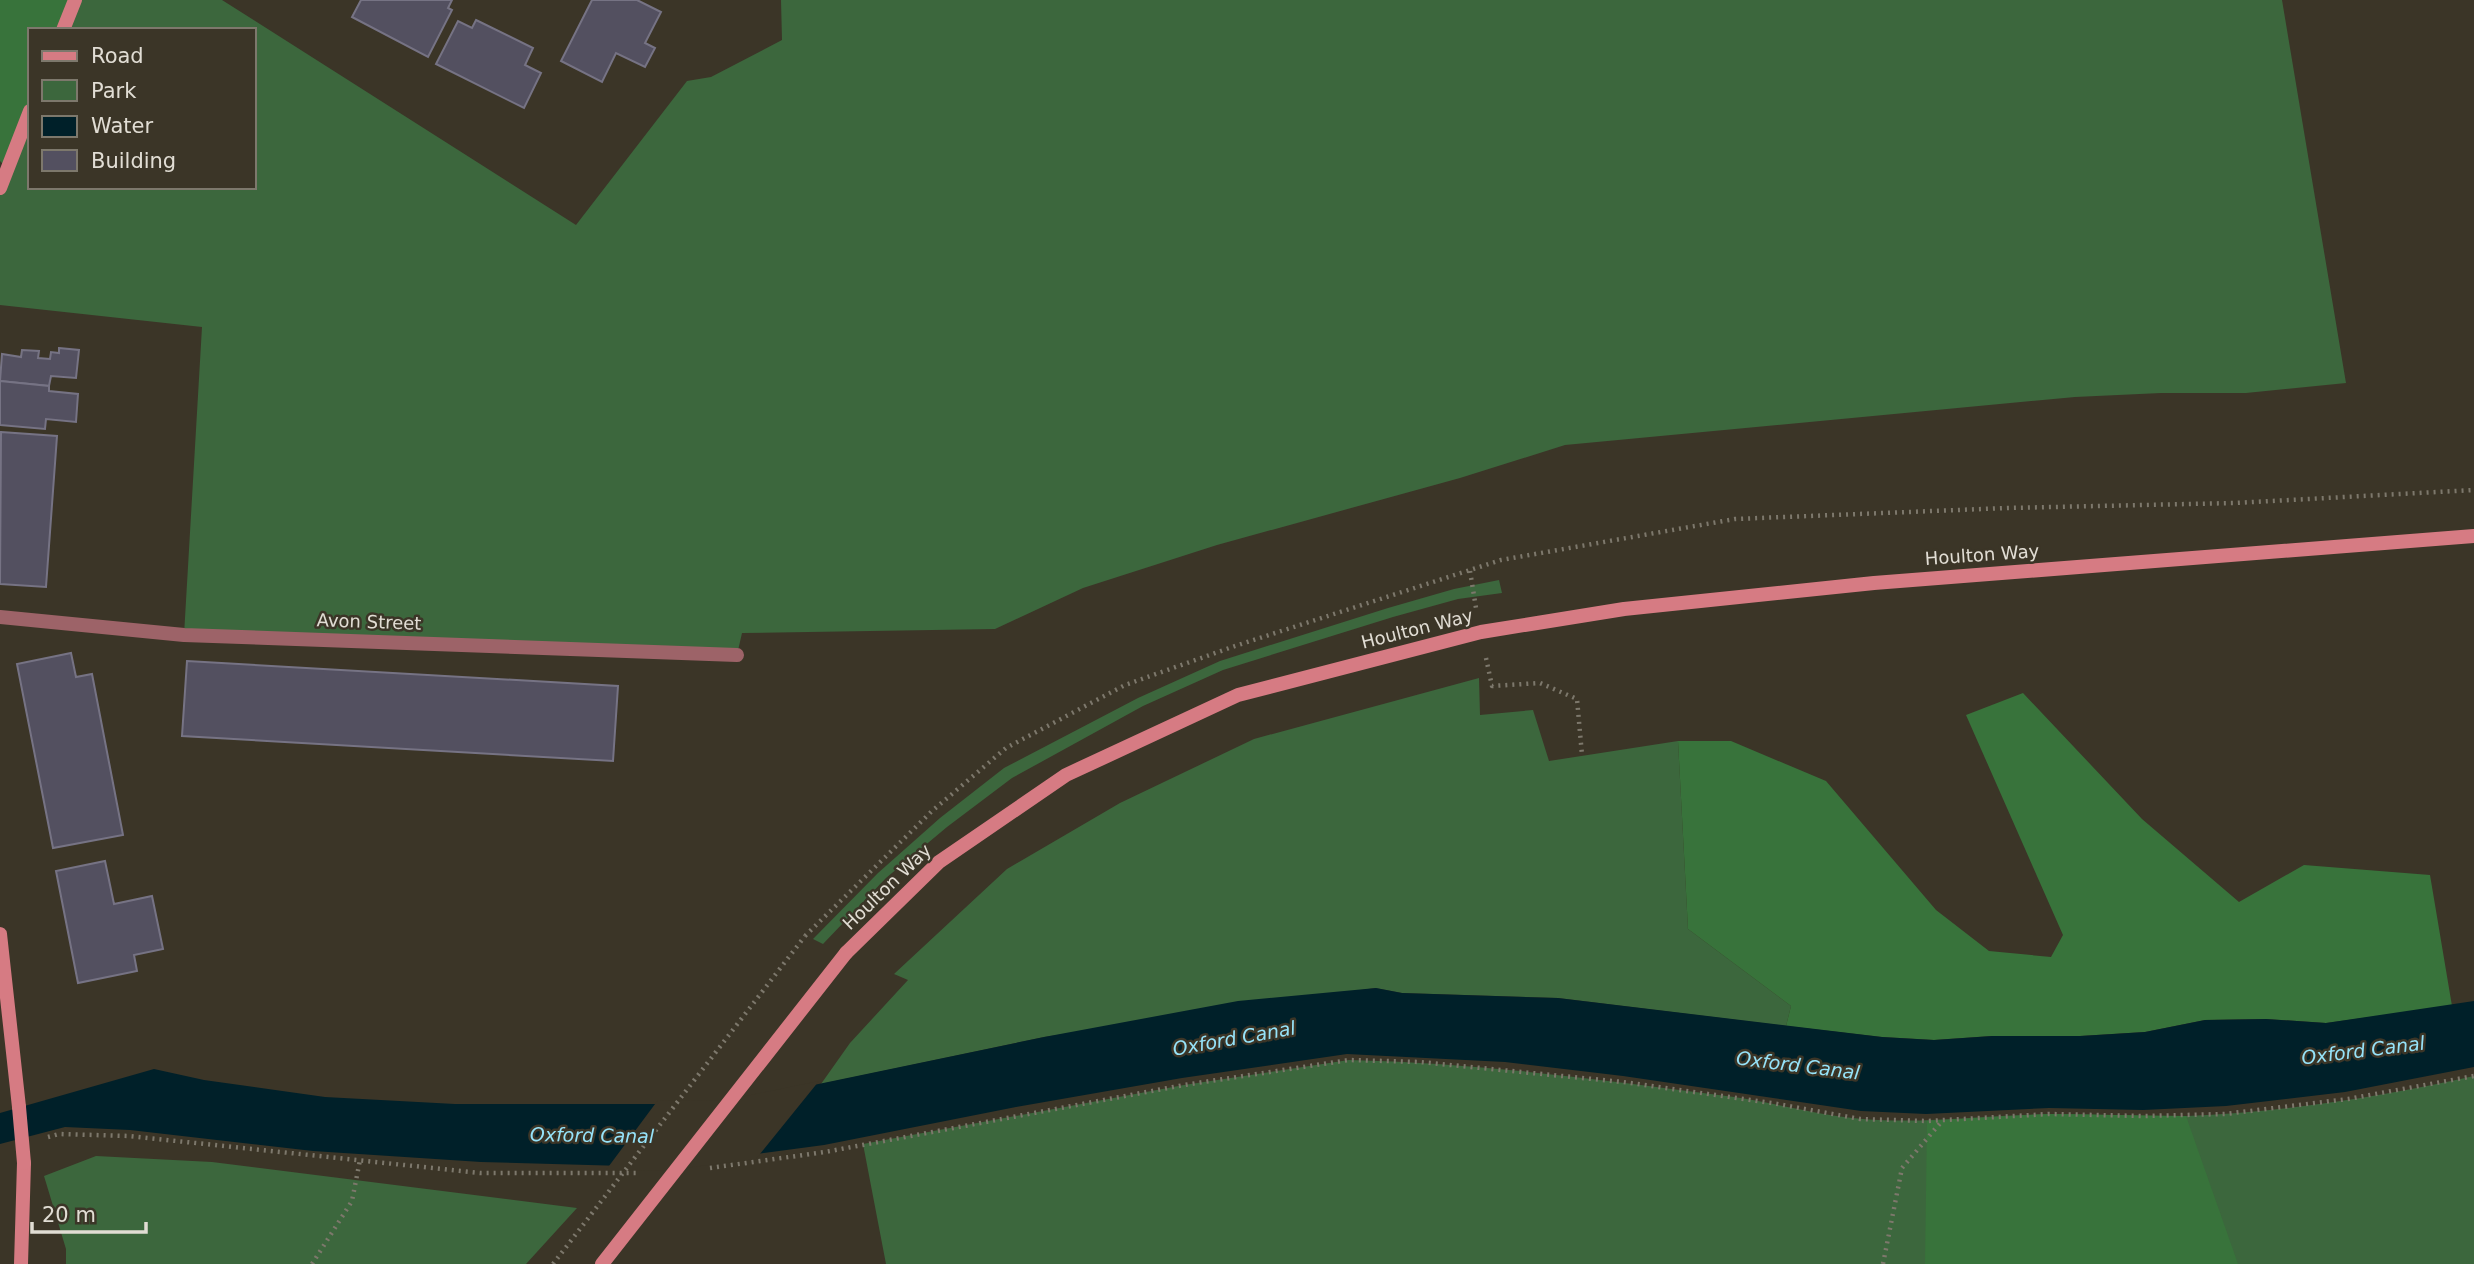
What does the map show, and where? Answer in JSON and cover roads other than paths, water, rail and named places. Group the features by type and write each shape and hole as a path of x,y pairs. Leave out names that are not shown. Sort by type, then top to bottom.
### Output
{"street":[{"path":"64,28 75,0"},
{"path":"0,188 28,116"},
{"name":"Houlton Way","path":"602,1264 846,953 939,862 1066,775 1238,695 1480,632 1624,609 1874,583 2474,536"},
{"name":"Avon Street","path":"0,617 184,635 737,655"},
{"path":"0,934 24,1163 21,1264"}],"water":[{"name":"Oxford Canal","path":"1376,988 1402,993 1558,998 1882,1037 1934,1040 2145,1032 2205,1020 2266,1019 2326,1023 2474,1001 2474,1067 2345,1092 2226,1106 2143,1110 2049,1108 1926,1114 1861,1111 1623,1076 1505,1062 1347,1054 1182,1078 824,1145 660,1167 481,1162 313,1151 130,1130 65,1127 0,1144 0,1113 154,1069 204,1080 325,1097 455,1104 722,1104 1044,1037 1238,1001"}]}
